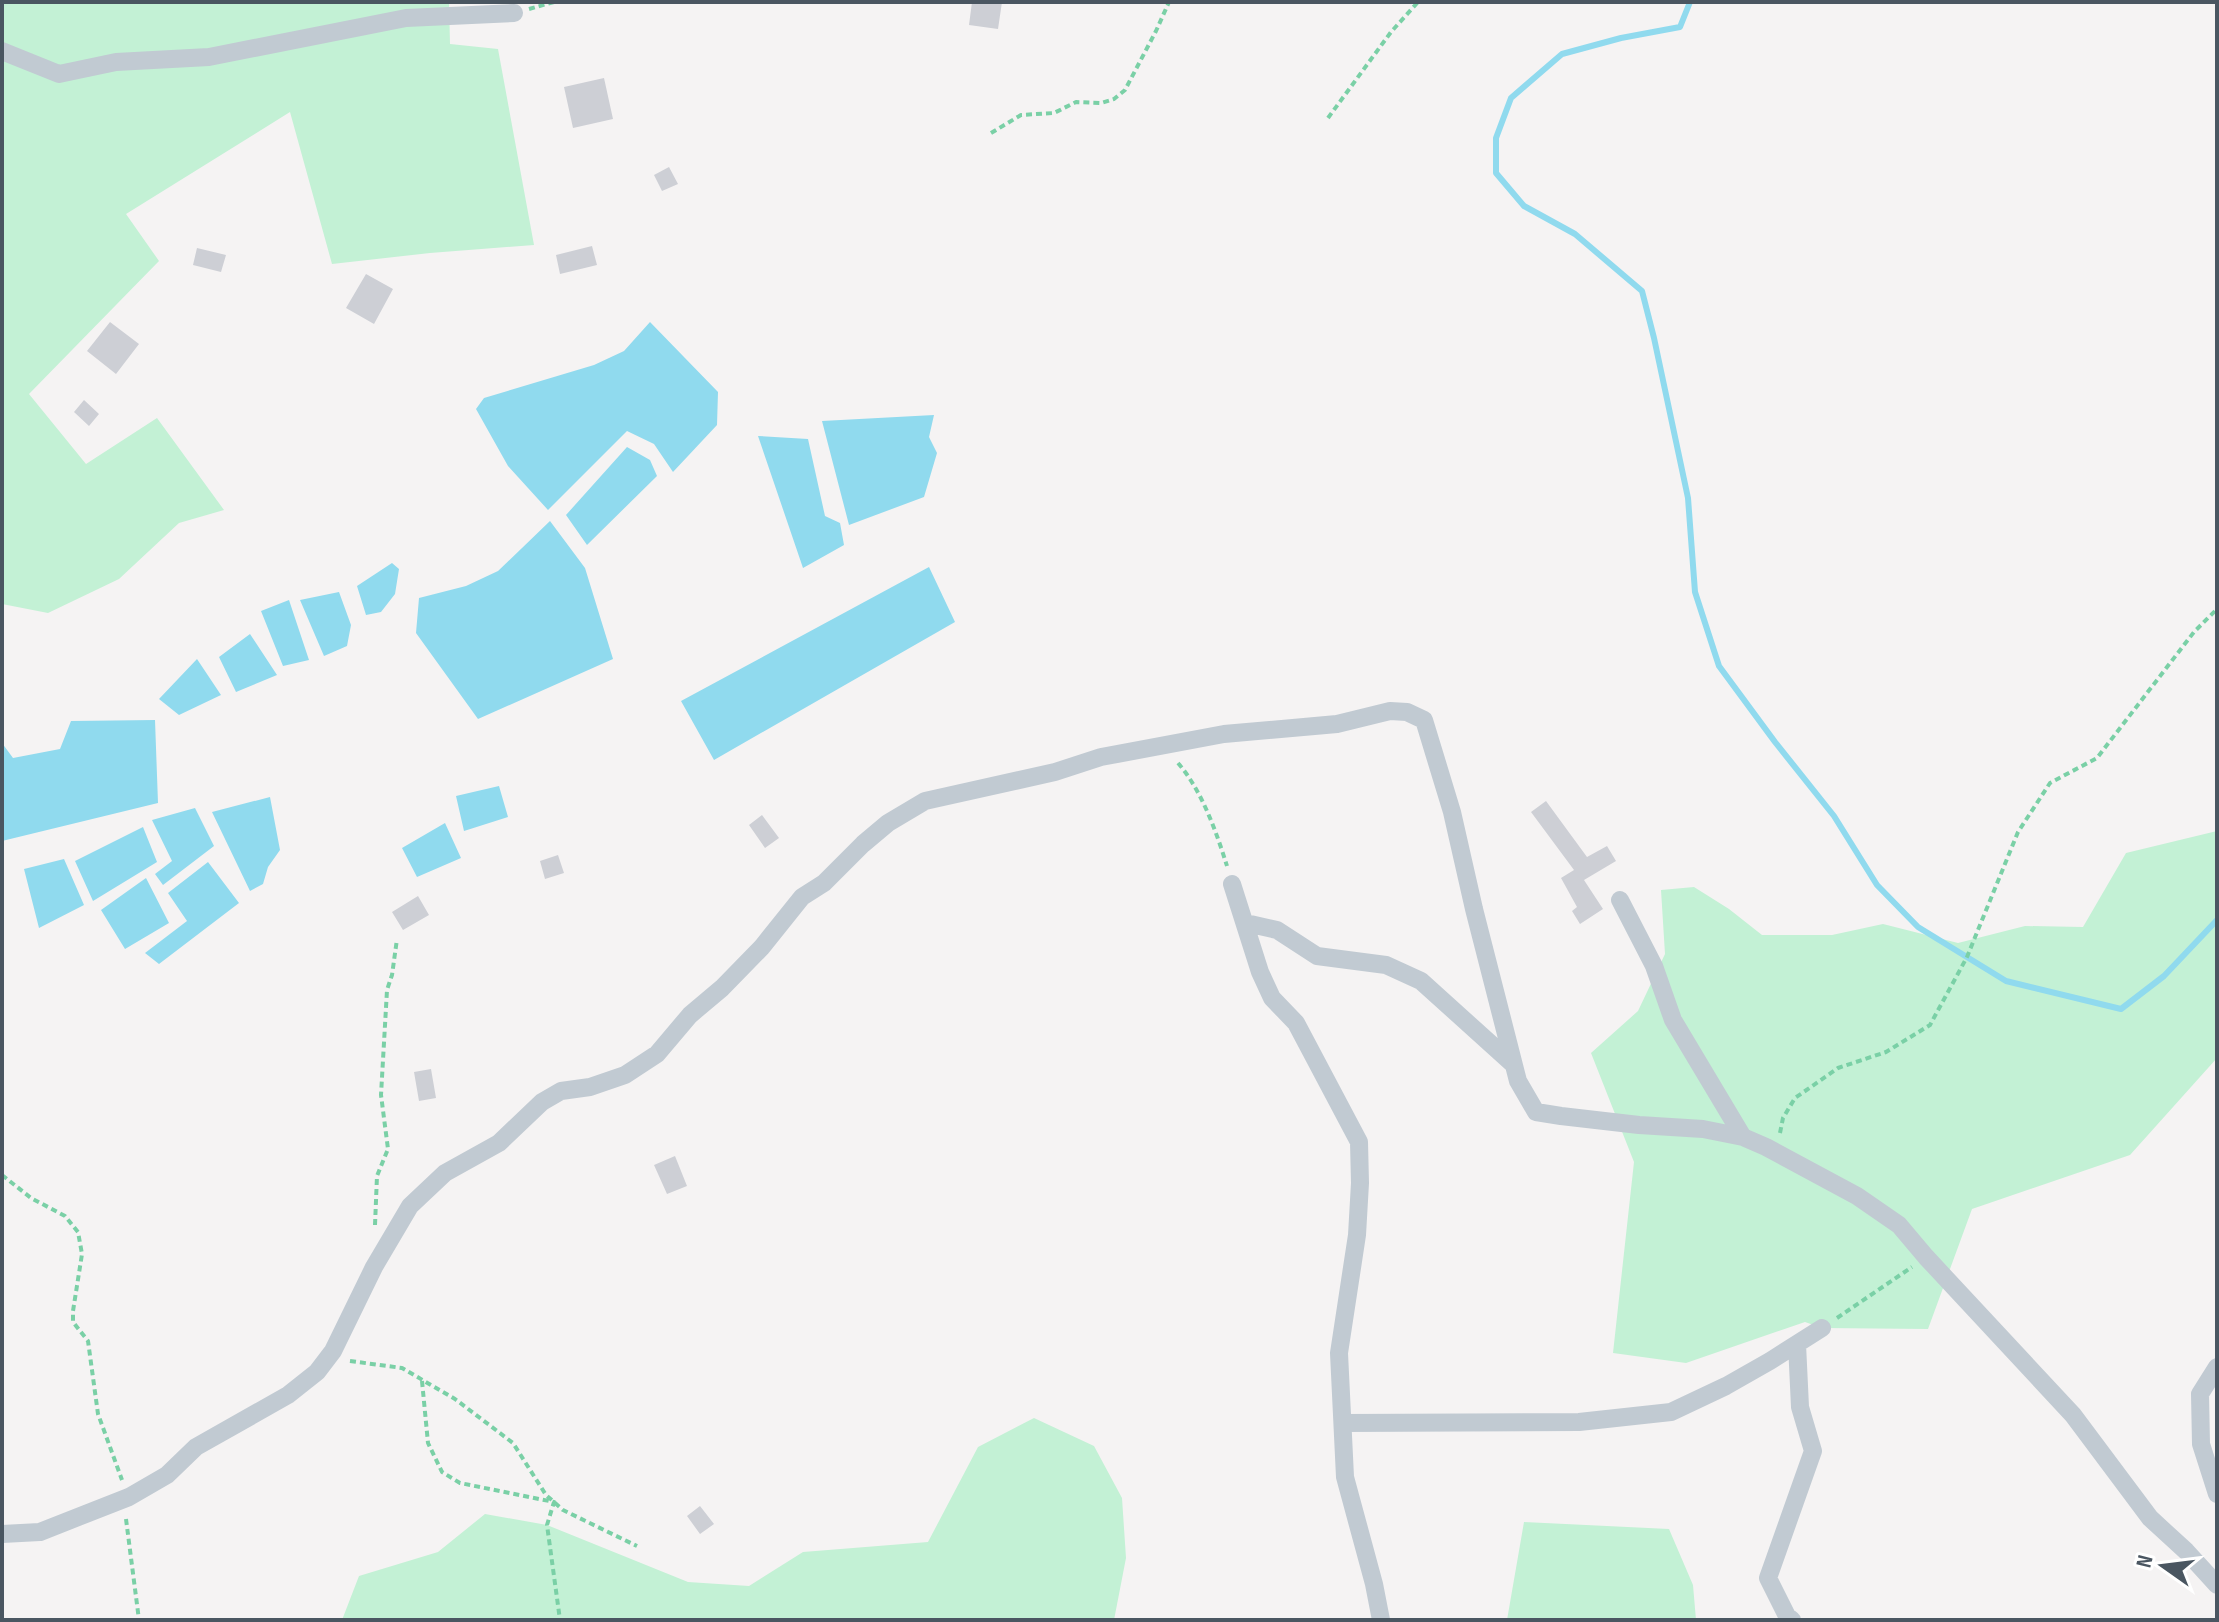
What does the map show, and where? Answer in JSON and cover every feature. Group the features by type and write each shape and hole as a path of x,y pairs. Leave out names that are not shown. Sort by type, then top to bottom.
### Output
{"street":[{"path":"2,51 59,74 116,62 209,57 406,18 514,13"},
{"path":"2,1534 40,1532 129,1497 167,1475 196,1447 288,1395 317,1372 333,1351 374,1267 410,1206 445,1173 499,1143 542,1102 561,1091 590,1087 625,1075 657,1054 690,1015 762,947 802,897 824,883 888,823 925,801 1055,772 1101,757 1224,734 1337,724 1390,711 1407,712 1424,720 1452,812 1513,1064 1518,1081 1536,1112 1703,1129 1743,1137 1857,1196 1889,1217 2073,1415 2150,1518 2217,1585"},
{"path":"1232,884 1260,972 1272,998 1296,1023 1359,1142 1357,1235 1339,1353 1345,1477 1381,1620"},
{"path":"1620,900 1654,966 1673,1020 1743,1137"},
{"path":"1246,923 1277,930 1317,956 1386,965 1421,981 1513,1064"},
{"path":"1343,1423 1579,1422 1671,1412 1726,1386 1822,1328"},
{"path":"1792,1620 1768,1578 1813,1451 1800,1407 1797,1344"},
{"path":"2217,1367 2200,1394 2201,1444 2217,1494"}],"path":[{"path":"991,133 1021,115 1054,113 1076,102 1101,103 1114,99 1125,90 1169,2"},
{"path":"1328,118 1391,32 1418,2"},
{"path":"1776,1152 1783,1118 1795,1098 1838,1068 1886,1052 1930,1025 1967,957 2018,832 2050,783 2097,758 2194,632 2217,609"},
{"path":"1163,746 1189,775 1218,838 1232,884"},
{"path":"374,1267 377,1176 388,1149 381,1095 387,990 397,939"},
{"path":"2,1175 31,1198 65,1216 78,1232 82,1254 73,1322 88,1341 98,1414 129,1497 125,1509 139,1620"},
{"path":"1822,1328 1926,1257"},
{"path":"327,1358 402,1368 455,1399 513,1443 546,1495 563,1510 637,1546"},
{"path":"422,1381 428,1443 442,1472 460,1483 554,1502"},
{"path":"554,1502 547,1525 560,1620"}],"green space":[{"path":"2,2 449,2 450,44 498,49 534,245 332,264 290,112 126,214 159,261 29,394 86,464 157,418 224,510 179,523 119,579 48,613 2,604"},
{"path":"2217,831 2217,1058 2130,1155 1972,1209 1928,1329 1822,1328 1805,1322 1686,1363 1613,1353 1634,1162 1591,1053 1638,1011 1665,954 1661,890 1694,887 1762,935 1832,935 1883,924 1958,943 2025,926 2083,927 2126,853"},
{"path":"1034,1418 1094,1446 1122,1498 1126,1558 1114,1620 342,1620 359,1576 438,1552 485,1514 547,1525 688,1582 749,1586 803,1552 928,1542 978,1447"},
{"path":"1524,1522 1669,1529 1693,1585 1696,1620 1507,1620"}],"water":[{"path":"650,322 718,392 717,425 673,472 654,444 627,431 548,510 508,466 476,409 484,398 594,365 624,351"},
{"path":"934,415 929,437 937,453 924,497 849,525 822,421"},
{"path":"758,436 808,439 825,516 840,523 844,545 803,568"},
{"path":"627,447 650,460 657,476 587,545 566,515"},
{"path":"550,521 585,568 613,659 478,719 416,633 419,598 466,586 498,571"},
{"path":"392,563 399,569 395,594 381,612 366,615 357,586"},
{"path":"929,567 955,622 714,760 681,701"},
{"path":"339,592 351,625 347,646 324,656 300,600"},
{"path":"289,600 309,660 283,666 261,611"},
{"path":"250,634 277,675 236,692 219,657"},
{"path":"197,659 221,695 179,715 159,699"},
{"path":"155,720 158,803 2,841 2,743 13,758 60,749 71,721"},
{"path":"499,786 508,817 464,831 456,796"},
{"path":"270,797 280,850 268,867 263,884 250,891 212,812"},
{"path":"195,808 214,846 163,885 155,874 172,861 152,820"},
{"path":"445,823 461,858 417,877 402,848"},
{"path":"143,827 157,862 93,901 75,861"},
{"path":"64,859 84,905 39,928 24,869"},
{"path":"208,862 239,903 159,964 145,953 187,921 168,893"},
{"path":"146,878 169,923 125,949 101,910"}],"building":[{"path":"972,2 1002,2 998,29 969,25"},
{"path":"604,78 613,119 573,128 564,87"},
{"path":"669,167 678,184 662,191 654,175"},
{"path":"592,246 597,265 560,274 556,255"},
{"path":"197,248 226,255 221,272 193,265"},
{"path":"366,274 393,289 374,324 346,308"},
{"path":"110,322 139,344 116,374 87,351"},
{"path":"84,400 99,414 89,426 74,412"},
{"path":"1546,801 1587,857 1607,846 1616,861 1584,880 1603,909 1580,924 1572,911 1577,907 1561,878 1574,870 1531,812"},
{"path":"762,815 779,838 765,848 749,825"},
{"path":"558,855 564,873 545,879 540,861"},
{"path":"418,896 429,915 403,930 392,912"},
{"path":"431,1069 436,1098 419,1101 414,1072"},
{"path":"675,1156 687,1186 667,1194 654,1165"},
{"path":"700,1506 714,1524 700,1534 687,1516"}],"waterway":[{"path":"1690,2 1680,27 1621,38 1562,54 1511,98 1496,138 1496,173 1524,206 1575,234 1642,291 1688,498 1695,592 1719,666 1834,816 1877,885 1918,927 2006,981 2121,1009 2164,976 2217,920"}]}
